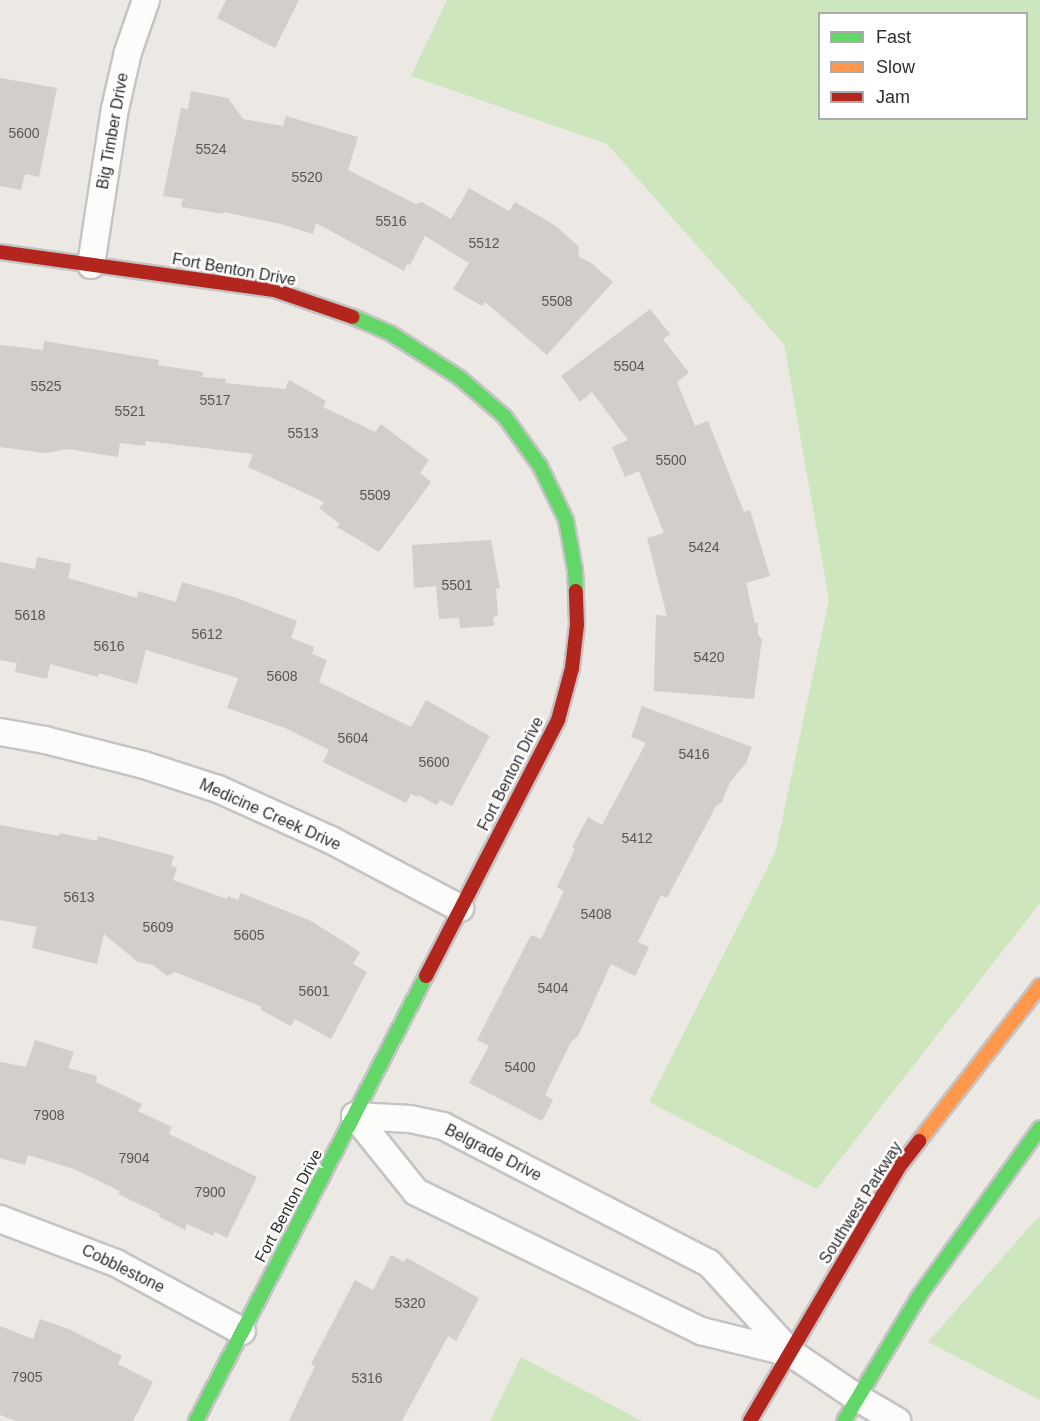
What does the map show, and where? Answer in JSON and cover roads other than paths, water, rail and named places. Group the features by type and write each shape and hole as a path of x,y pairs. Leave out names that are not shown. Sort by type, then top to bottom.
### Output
{"street":[{"name":"Big Timber Drive","path":"91,265 115,109 128,52 146,0"},
{"name":"Fort Benton Drive","path":"0,252 274,290 336,309 390,333 460,378 505,417 540,466 566,520 575,570 577,625 572,668 558,720 196,1421"},
{"name":"Medicine Creek Drive","path":"0,732 45,740 100,754 218,789 331,840 460,908"},
{"name":"Southwest Parkway","path":"750,1421 899,1167 1040,986"},
{"name":"Belgrade Drive","path":"355,1116 416,1192 700,1330 791,1353"},
{"name":"Belgrade Drive","path":"355,1116 410,1119 442,1126 709,1263 791,1353 855,1397 897,1421"},
{"path":"844,1421 855,1397 919,1296 1040,1128"},
{"name":"Cobblestone","path":"0,1219 116,1263 242,1331"}]}
